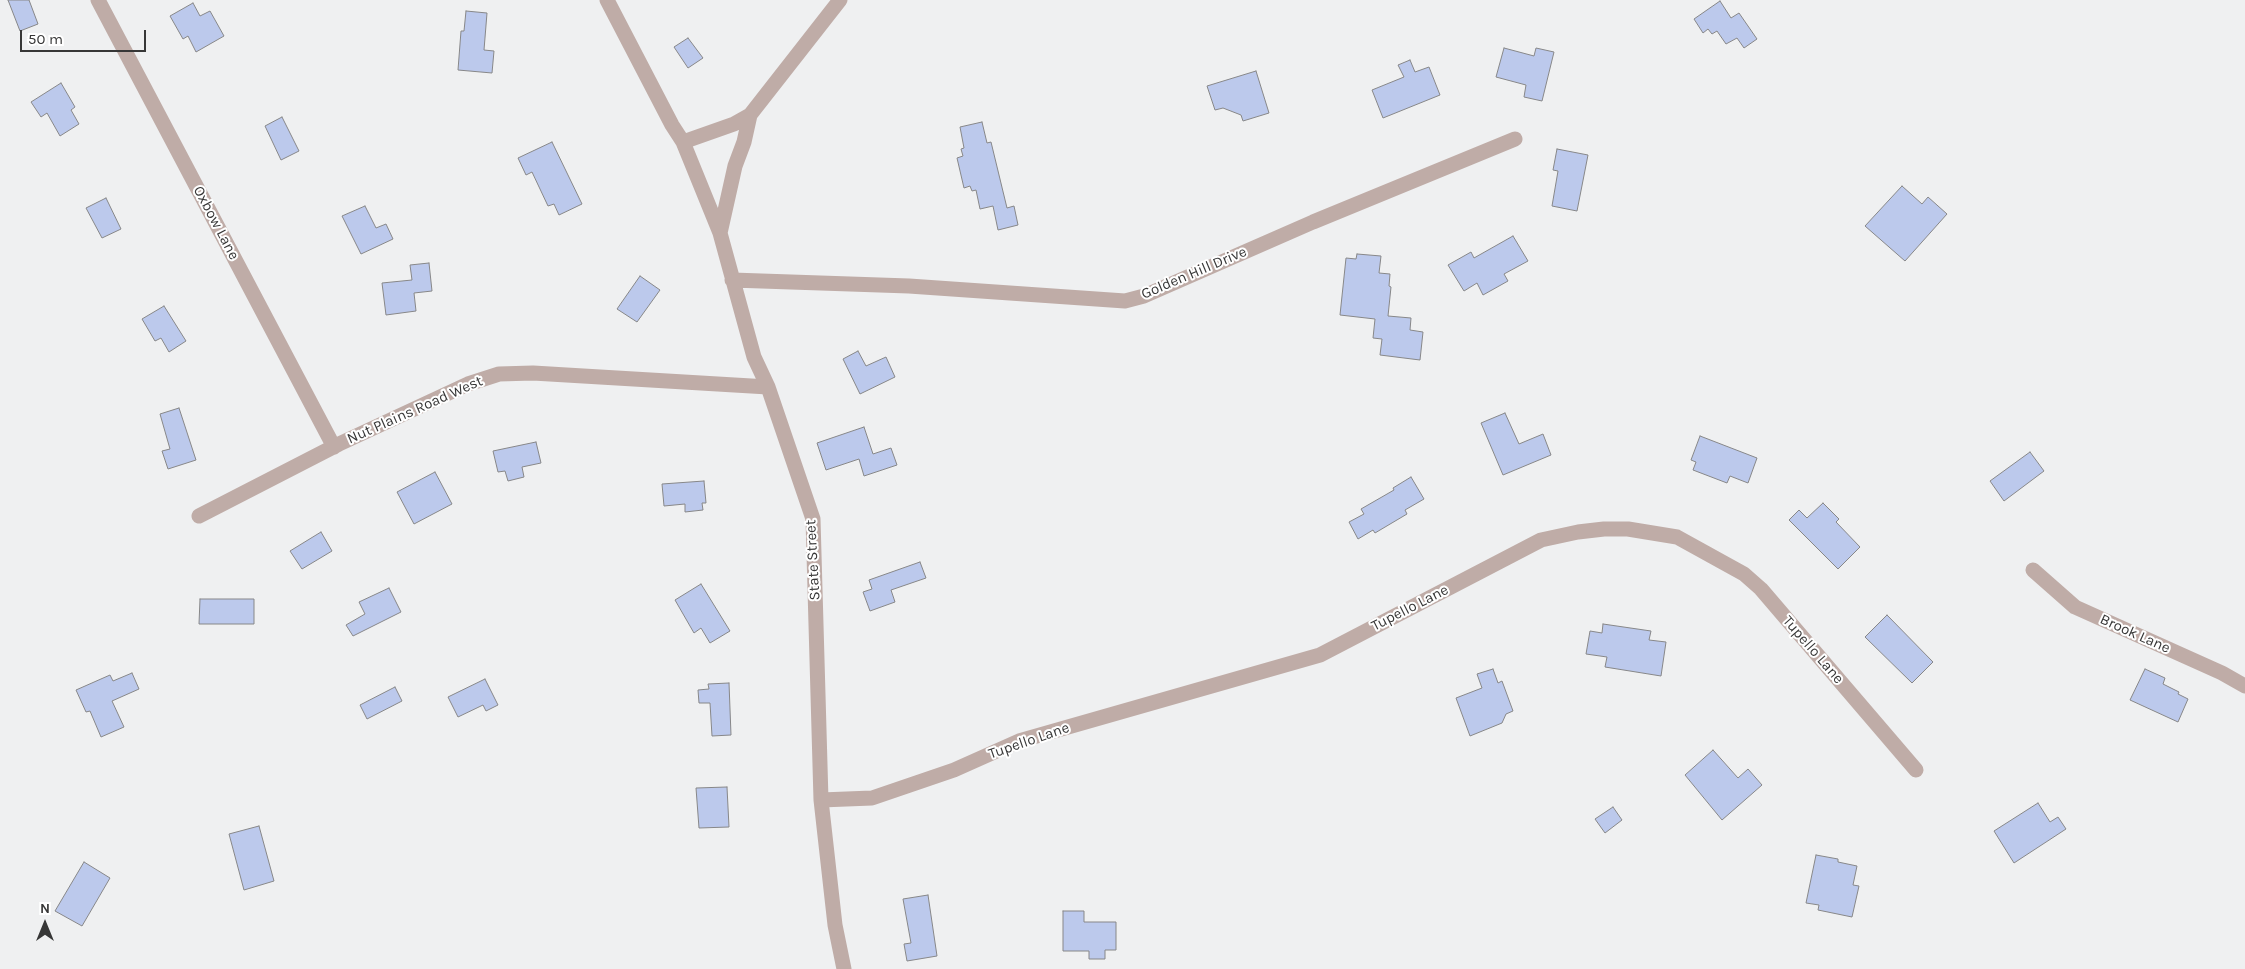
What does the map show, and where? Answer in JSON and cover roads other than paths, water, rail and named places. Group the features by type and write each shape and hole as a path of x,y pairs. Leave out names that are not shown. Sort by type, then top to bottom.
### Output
{"street":[{"name":"Oxbow Lane","path":"98,0 334,447"},
{"name":"State Street","path":"607,0 667,116 684,142 720,233 754,357 768,387 813,519 821,800 835,925 844,969"},
{"path":"684,142 734,124 750,115 778,82 840,0"},
{"path":"720,233 750,115"},
{"name":"Golden Hill Drive","path":"732,280 909,286 1125,301 1144,296 1312,222 1515,139"},
{"name":"Nut Plains Road West","path":"199,516 334,447 468,384 499,374 533,373 768,387"},
{"name":"Tupello Lane","path":"821,800 872,798 954,770 1019,742 1320,654 1542,540 1578,532 1604,529 1628,529 1677,537 1744,574 1761,589 1916,770"},
{"name":"Brook Lane","path":"2034,570 2076,607 2222,672 2245,686"}]}
